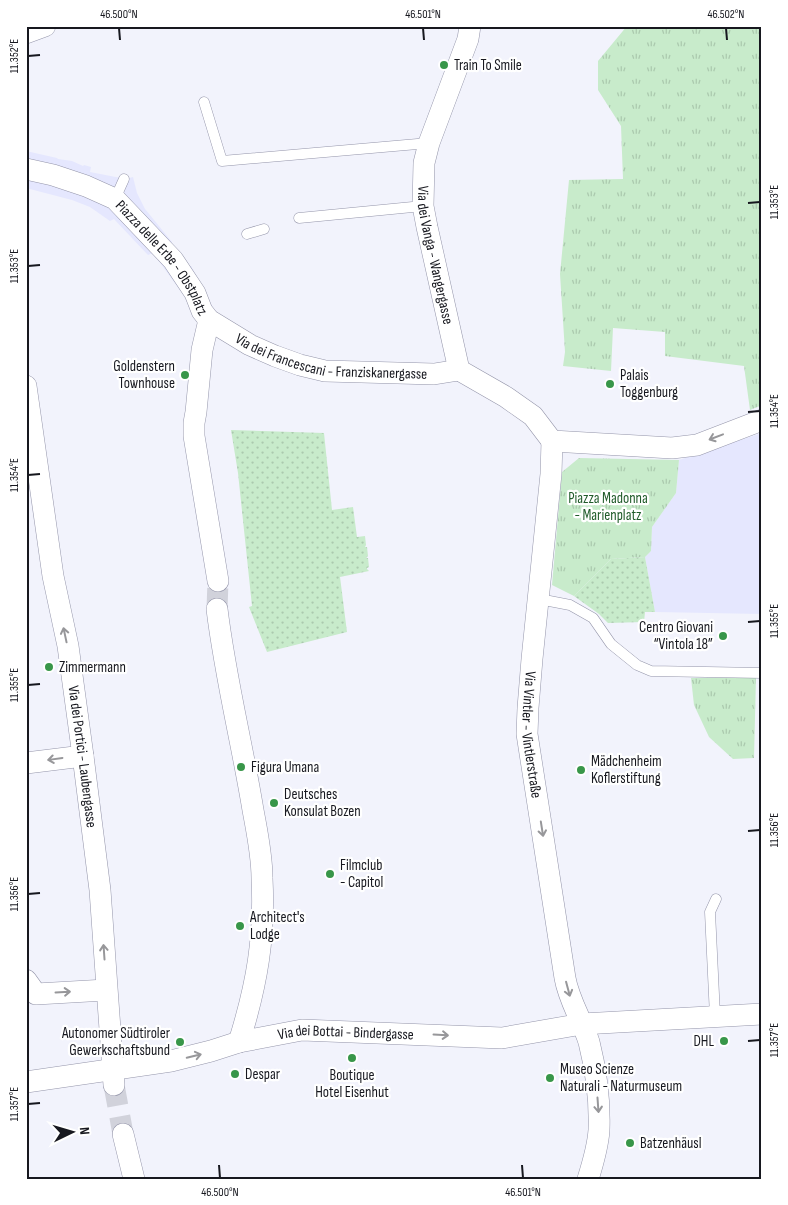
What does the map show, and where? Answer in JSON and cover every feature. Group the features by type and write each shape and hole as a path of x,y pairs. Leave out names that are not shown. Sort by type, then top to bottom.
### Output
{"street":[{"path":"26,33 44,26"},
{"name":"Via dei Vanga - Wangergasse","path":"459,370 423,206 424,163 429,143 468,39 470,26"},
{"name":"Piazza delle Erbe - Obstplatz","path":"26,169 53,175 86,186 115,199 177,257 202,311 209,320"},
{"path":"209,320 202,350 194,436 218,581"},
{"name":"Via dei Francescani - Franziskanergasse","path":"209,320 250,345 275,356 325,371 434,374 459,370"},
{"path":"459,370 486,384 533,416 552,441 672,448 697,445 762,420"},
{"name":"Via dei Portici - Laubengasse","path":"26,386 53,576 68,646 100,890 113,1078"},
{"name":"Via Vintler - Vintlerstraße","path":"552,441 551,474 532,659 527,734 568,993 589,1042 593,1062 599,1131 588,1179"},
{"path":"217,609 246,768 262,875 263,911 257,977 252,1002 239,1042"},
{"path":"26,763 83,756"},
{"path":"26,980 36,994 106,990"},
{"name":"Via dei Bottai - Bindergasse","path":"33,1082 113,1078 239,1042 281,1033 311,1030 502,1038 582,1024 762,1014"},
{"path":"123,1134 134,1179"}],"lane":[{"path":"204,102 222,161 429,143"},
{"path":"115,199 124,178"},
{"path":"299,218 423,206"},
{"path":"247,234 264,229"},
{"path":"539,599 570,605 593,618 611,644 637,665 651,671 762,673"},
{"path":"715,1016 710,912 716,899"}],"shaded area":[{"path":"26,151 91,167 90,172 126,179 133,177 137,193 145,209 172,242 171,245 186,260 185,263 191,266 212,306 193,316 194,313 185,297 153,253 148,255 114,219 110,221 90,207 72,200 26,188"},
{"path":"762,433 762,614 655,612 645,557 651,551 652,527 676,493 679,460"}],"green space":[{"path":"627,26 762,26 762,405 750,410 744,366 665,356 665,332 613,328 611,371 563,366 565,352 560,274 569,180 623,179 621,126 598,90 598,61"},
{"path":"231,430 324,433 332,510 353,507 357,537 365,536 365,547 367,547 368,556 366,558 368,558 369,567 367,569 369,571 340,577 347,632 267,652 249,607 252,606 238,473"},
{"name":"Piazza Madonna - Marienplatz","path":"579,458 679,460 676,493 652,527 651,551 645,557 611,559 574,596 552,585 562,472"},
{"path":"645,557 655,612 645,612 644,622 608,623 574,596 611,559"},
{"path":"756,677 754,758 733,759 709,737 694,705 691,678"}],"tunnel":[{"path":"217,609 218,581"},
{"path":"114,1085 123,1134"}],"place":[{"name":"Train To Smile","path":"444,65"},
{"name":"Goldenstern Townhouse","path":"185,375"},
{"name":"Palais Toggenburg","path":"610,384"},
{"name":"Centro Giovani “Vintola 18”","path":"723,636"},
{"name":"Zimmermann","path":"49,667"},
{"name":"Figura Umana","path":"241,767"},
{"name":"Mädchenheim Koflerstiftung","path":"581,770"},
{"name":"Deutsches Konsulat Bozen","path":"274,803"},
{"name":"Filmclub - Capitol","path":"330,874"},
{"name":"Architect's Lodge","path":"240,926"},
{"name":"DHL","path":"724,1041"},
{"name":"Autonomer Südtiroler Gewerkschaftsbund","path":"180,1042"},
{"name":"Boutique Hotel Eisenhut","path":"352,1058"},
{"name":"Despar","path":"235,1074"},
{"name":"Museo Scienze Naturali - Naturmuseum","path":"550,1078"},
{"name":"Batzenhäusl","path":"630,1143"}]}
